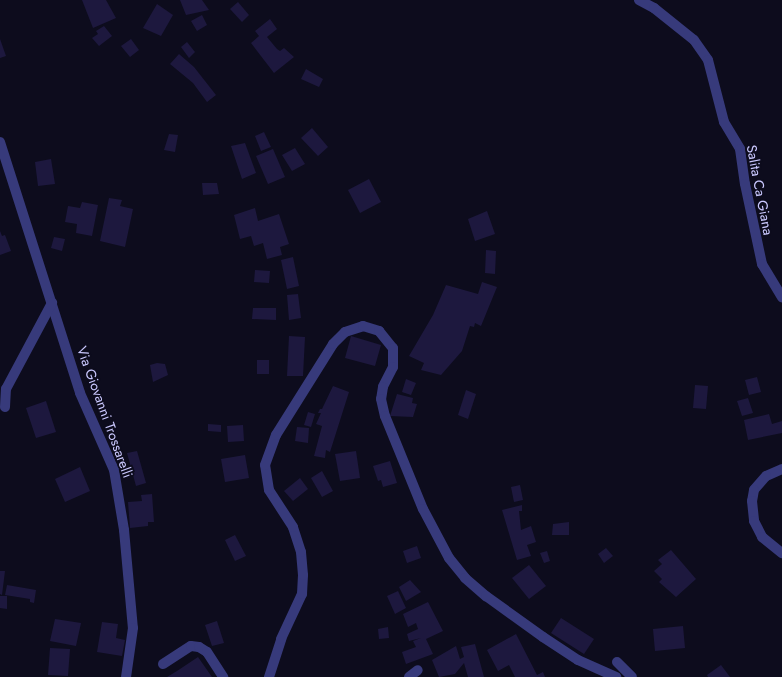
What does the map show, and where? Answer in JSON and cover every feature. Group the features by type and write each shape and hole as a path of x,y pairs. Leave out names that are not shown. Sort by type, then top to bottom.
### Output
{"street":[{"name":"Salita Ca Giana","path":"639,0 654,8 694,40 708,60 724,122 740,149 745,184 762,264 782,297"},
{"name":"Via Giovanni Trossarelli","path":"0,142 80,393 114,470 119,496 133,628 126,677"},
{"path":"6,407 6,389 52,302"},
{"path":"269,677 281,639 302,594 303,575 301,552 293,527 269,490 265,465 276,435 333,344 345,332 363,326 379,331 393,348 393,367 384,387 381,399 384,416 423,510 449,558 465,578 486,596 543,638 578,660 616,677"},
{"path":"778,551 767,543 758,530 752,501 754,490 766,476 782,469"},
{"path":"163,664 191,646 199,647 207,652 223,677"},
{"path":"618,662 632,677"},
{"path":"409,677 418,670"}],"building":[{"path":"82,0 106,0 116,18 93,28"},
{"path":"180,0 202,0 209,10 186,15"},
{"path":"238,2 249,15 242,22 230,9"},
{"path":"157,4 173,15 161,36 143,28"},
{"path":"202,15 207,25 197,31 191,21"},
{"path":"270,19 277,29 267,37 277,49 280,51 284,48 294,57 274,73 251,43 259,36 255,31"},
{"path":"104,26 112,36 99,46 92,38 98,34 96,31"},
{"path":"0,39 6,56 0,58"},
{"path":"131,39 139,50 130,57 121,46"},
{"path":"187,42 195,52 189,58 181,47"},
{"path":"179,54 194,67 216,95 207,102 193,83 170,64"},
{"path":"306,69 323,79 319,87 301,79"},
{"path":"312,128 328,147 318,156 301,138"},
{"path":"264,132 271,147 261,151 255,136"},
{"path":"169,134 178,135 175,152 164,150"},
{"path":"245,143 256,173 242,179 231,146"},
{"path":"295,148 305,164 292,171 282,155"},
{"path":"273,149 285,177 268,184 256,156"},
{"path":"51,159 55,184 38,186 35,162"},
{"path":"369,179 381,202 360,213 348,190"},
{"path":"202,183 217,183 219,194 203,195"},
{"path":"109,198 122,200 120,206 133,209 125,247 100,241"},
{"path":"82,202 98,205 92,236 76,233 77,224 65,222 68,206 80,208"},
{"path":"255,208 258,221 279,214 289,244 280,247 282,255 267,259 263,243 254,246 251,236 240,239 234,215"},
{"path":"487,211 495,234 475,241 468,219"},
{"path":"0,231 2,236 5,235 11,251 0,255"},
{"path":"54,237 65,239 62,251 51,248"},
{"path":"486,250 496,251 495,274 485,273"},
{"path":"293,257 299,286 287,289 281,260"},
{"path":"255,270 270,271 269,283 254,282"},
{"path":"482,282 497,287 481,326 475,323 474,327 470,326 462,351 441,375 421,370 424,363 409,356 433,315 446,285 478,294"},
{"path":"298,294 301,318 289,320 287,295"},
{"path":"253,308 276,308 276,320 252,319"},
{"path":"289,336 305,337 303,376 287,376"},
{"path":"351,336 381,345 375,366 345,358"},
{"path":"257,360 269,360 269,374 257,374"},
{"path":"157,363 165,364 168,375 153,382 150,365"},
{"path":"757,377 761,392 749,395 745,380"},
{"path":"406,379 416,383 411,395 402,392"},
{"path":"695,385 708,386 706,409 693,408"},
{"path":"333,386 349,392 330,452 326,450 325,458 314,456 322,426 316,424 321,413 318,413 320,409 322,409"},
{"path":"466,390 476,394 468,419 458,415"},
{"path":"397,394 413,398 412,403 417,404 413,417 390,416"},
{"path":"748,398 753,413 742,416 737,401"},
{"path":"46,401 56,432 36,438 26,408"},
{"path":"308,412 315,414 311,427 304,425"},
{"path":"769,414 772,424 782,421 782,433 748,440 744,420"},
{"path":"208,424 221,425 221,432 208,431"},
{"path":"243,425 244,441 228,442 227,426"},
{"path":"297,427 309,428 308,443 295,441"},
{"path":"137,451 146,483 136,486 127,453"},
{"path":"356,451 360,478 340,481 335,454"},
{"path":"245,455 249,478 225,482 221,459"},
{"path":"390,461 397,483 383,487 381,480 378,481 373,466"},
{"path":"80,467 90,491 65,502 55,479"},
{"path":"322,471 333,491 322,497 311,478"},
{"path":"300,478 308,489 293,501 284,491"},
{"path":"520,485 523,500 514,502 511,487"},
{"path":"152,494 154,522 148,522 148,526 130,528 128,502 142,501 141,495"},
{"path":"522,505 522,511 519,511 521,530 531,526 536,542 527,545 531,556 517,560 502,510"},
{"path":"569,522 569,535 552,535 553,524"},
{"path":"235,535 246,556 235,561 225,540"},
{"path":"417,546 421,558 407,563 403,551"},
{"path":"606,548 613,556 604,563 598,554"},
{"path":"671,550 696,579 676,597 659,582 662,579 654,571 662,564 658,560"},
{"path":"547,551 550,561 544,563 540,553"},
{"path":"529,565 546,586 529,599 512,578"},
{"path":"0,571 5,571 2,595 0,594"},
{"path":"410,580 421,592 406,601 399,587"},
{"path":"7,585 36,590 34,603 30,602 30,599 5,595"},
{"path":"398,591 406,608 395,614 387,596"},
{"path":"0,596 7,596 7,609 0,608"},
{"path":"428,602 443,631 426,639 433,654 406,664 402,652 416,647 413,641 421,638 409,641 407,634 418,629 416,623 408,627 403,614"},
{"path":"561,618 594,639 584,654 551,633"},
{"path":"55,619 81,623 76,646 50,641"},
{"path":"217,621 224,643 212,646 205,625"},
{"path":"102,622 118,624 116,638 125,640 122,656 97,652"},
{"path":"683,626 685,648 655,651 653,629"},
{"path":"388,627 389,638 379,639 378,629"},
{"path":"516,634 537,675 543,672 545,677 515,677 509,665 498,671 487,650"},
{"path":"475,644 484,677 468,677 464,663 455,674 439,677 432,660 456,646 460,659 464,657 461,647"},
{"path":"50,648 70,649 68,676 48,675"},
{"path":"198,657 212,677 167,677 177,671"},
{"path":"721,665 730,677 708,677 707,675"}]}
